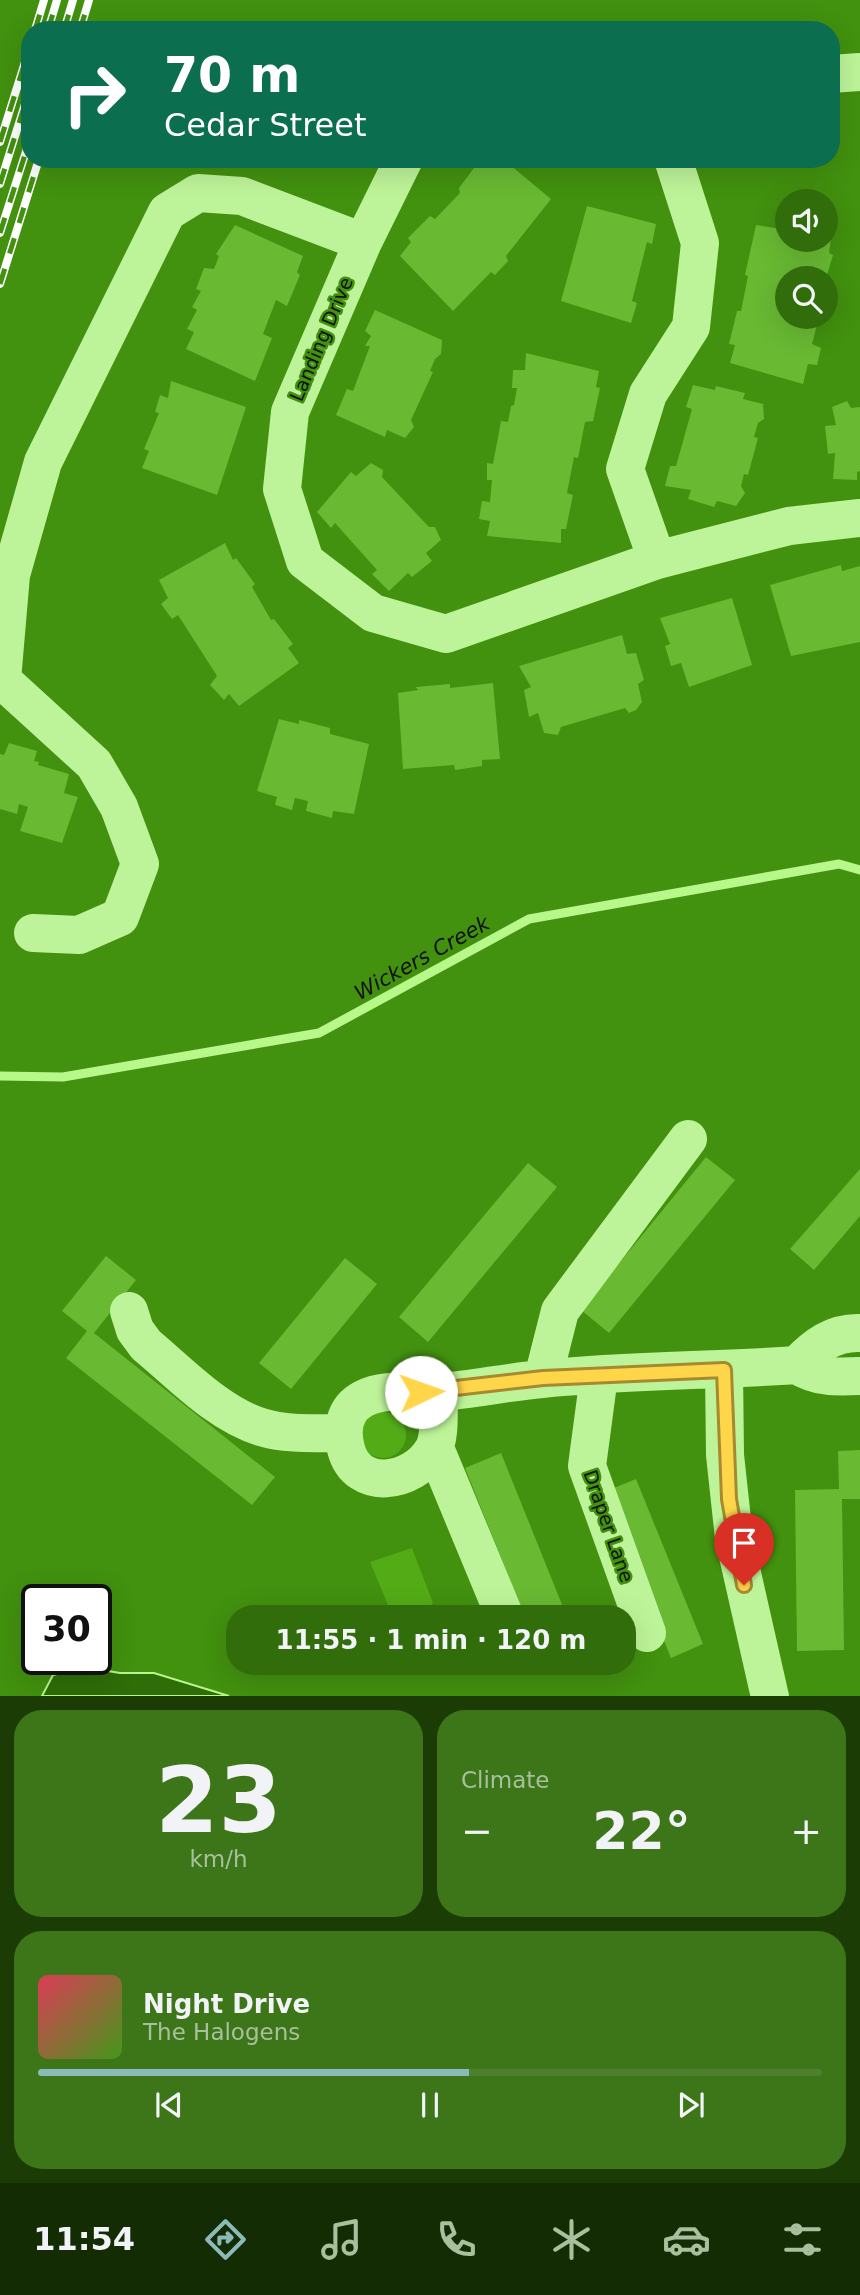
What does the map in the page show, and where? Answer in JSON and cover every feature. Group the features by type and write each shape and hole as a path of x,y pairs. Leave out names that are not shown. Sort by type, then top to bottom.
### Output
{"street":[{"path":"840,73 860,72"},
{"name":"Landing Drive","path":"400,168 363,242 290,412 282,489 305,561 373,613 446,634 657,560 789,526 860,518"},
{"path":"657,560 625,469 648,394 691,327 701,243 678,168"},
{"path":"33,933 79,935 120,917 140,863 119,807 94,764 2,680 11,575 43,462 167,212 198,193 242,196 363,242"},
{"path":"543,1378 560,1311 688,1139"},
{"path":"129,1311 135,1330 146,1345 236,1415 259,1427 287,1433 342,1433"},
{"path":"797,1365 820,1344 836,1336 860,1334"},
{"path":"435,1448 420,1468 400,1479 378,1478 361,1470 347,1454 342,1433 347,1415 360,1400 380,1392 439,1393 543,1378 797,1365 811,1374 860,1376"},
{"path":"724,1370 725,1455 734,1538 770,1696"},
{"name":"Draper Lane","path":"600,1376 587,1466 647,1633"},
{"path":"439,1393 435,1448 500,1605"}],"shaded area":[{"path":"383,1412 392,1413 399,1419 405,1426 405,1444 399,1451 392,1457 383,1458 374,1457 367,1451 361,1444 360,1435 361,1426 367,1419 374,1413"},
{"path":"412,1548 433,1603 388,1605 370,1562"},
{"path":"112,1672 154,1673 229,1696 42,1696 53,1675 112,1675"}],"building":[{"path":"474,168 514,168 551,199 506,256 508,261 495,275 491,272 453,311 400,256 411,242 408,238 430,216 435,219 460,193 459,188"},
{"path":"587,206 656,224 652,244 647,242 632,301 637,303 631,323 561,301"},
{"path":"235,225 303,256 297,272 300,275 287,306 276,300 263,334 272,338 255,381 186,349 194,332 187,329 197,310 192,307 201,291 196,289 204,268 214,269 219,256 216,254"},
{"path":"756,225 775,228 775,252 829,252 833,255 830,266 775,266 775,329 816,329 812,344 821,348 817,365 808,364 803,384 730,363 735,345 729,344 737,311 741,311 748,276 745,275"},
{"path":"375,310 442,340 441,354 435,359 430,371 433,372 411,420 414,427 405,438 387,430 385,437 336,415 347,389 353,391 370,346 365,346 371,336 365,331"},
{"path":"526,353 599,371 596,387 600,388 593,421 585,422 578,458 574,457 567,493 573,495 566,529 561,529 561,543 487,536 490,521 479,519 482,501 490,502 492,480 487,480 487,463 493,464 501,421 508,422 511,406 514,405 517,388 512,388 513,370 525,370"},
{"path":"171,381 246,407 217,495 142,468 149,451 144,449 159,413 155,412 160,395 168,398"},
{"path":"693,385 715,390 716,386 745,393 743,399 763,404 764,419 758,423 754,437 758,438 748,475 744,474 741,486 745,493 736,506 717,501 714,507 688,499 691,490 665,486 670,466 676,466 692,409 686,407"},
{"path":"847,401 851,408 860,407 860,471 857,472 857,480 833,479 835,453 828,454 825,426 836,425 832,407"},
{"path":"371,463 383,470 382,477 429,527 435,527 441,540 426,553 432,561 412,577 408,573 389,591 372,574 377,570 335,523 331,528 317,512 351,472 356,476"},
{"path":"225,543 233,560 236,558 255,584 252,587 271,620 274,619 293,644 288,648 299,663 239,706 229,694 224,700 210,685 217,676 178,615 172,619 161,604 168,598 159,580"},
{"path":"841,565 842,571 860,566 860,642 791,656 770,585"},
{"path":"732,598 752,665 689,687 681,663 671,666 665,646 670,644 660,618"},
{"path":"622,635 627,654 636,653 644,680 638,684 642,702 636,710 629,713 625,708 561,727 558,735 544,733 538,713 529,717 524,690 531,687 519,666"},
{"path":"493,683 500,759 482,760 482,766 455,770 454,765 403,769 398,693 418,690 416,687 450,684 450,688"},
{"path":"279,719 299,724 299,720 330,728 330,734 369,744 354,814 333,811 332,818 306,811 308,801 295,798 292,810 275,805 277,797 257,791"},
{"path":"9,743 37,751 34,761 39,762 38,765 69,774 64,793 78,797 62,843 20,831 28,807 19,804 17,814 0,809 0,754 4,755"},
{"path":"706,1157 735,1180 609,1333 581,1310"},
{"path":"528,1163 557,1187 428,1342 399,1317"},
{"path":"860,1169 860,1216 814,1270 790,1249"},
{"path":"106,1256 136,1280 94,1333 275,1477 252,1505 66,1358 87,1331 62,1311"},
{"path":"345,1258 377,1284 291,1389 259,1363"},
{"path":"860,1450 860,1499 842,1499 844,1650 797,1651 795,1490 839,1489 838,1451"},
{"path":"501,1453 562,1605 520,1605 465,1468"},
{"path":"636,1479 703,1644 671,1658 604,1492"}],"waterway":[{"name":"Wickers Creek","path":"0,1076 63,1077 319,1033 529,919 839,864 860,870"}],"railway":[{"path":"38,21 44,0"},
{"path":"51,21 57,0"},
{"path":"67,21 73,0"},
{"path":"83,21 89,0"},
{"path":"0,142 21,75"},
{"path":"0,184 21,117"},
{"path":"0,233 21,167"},
{"path":"0,284 36,168"}],"route":[{"path":"421,1392 439,1393 543,1378 724,1370 725,1455 729,1499 744,1585"}]}
